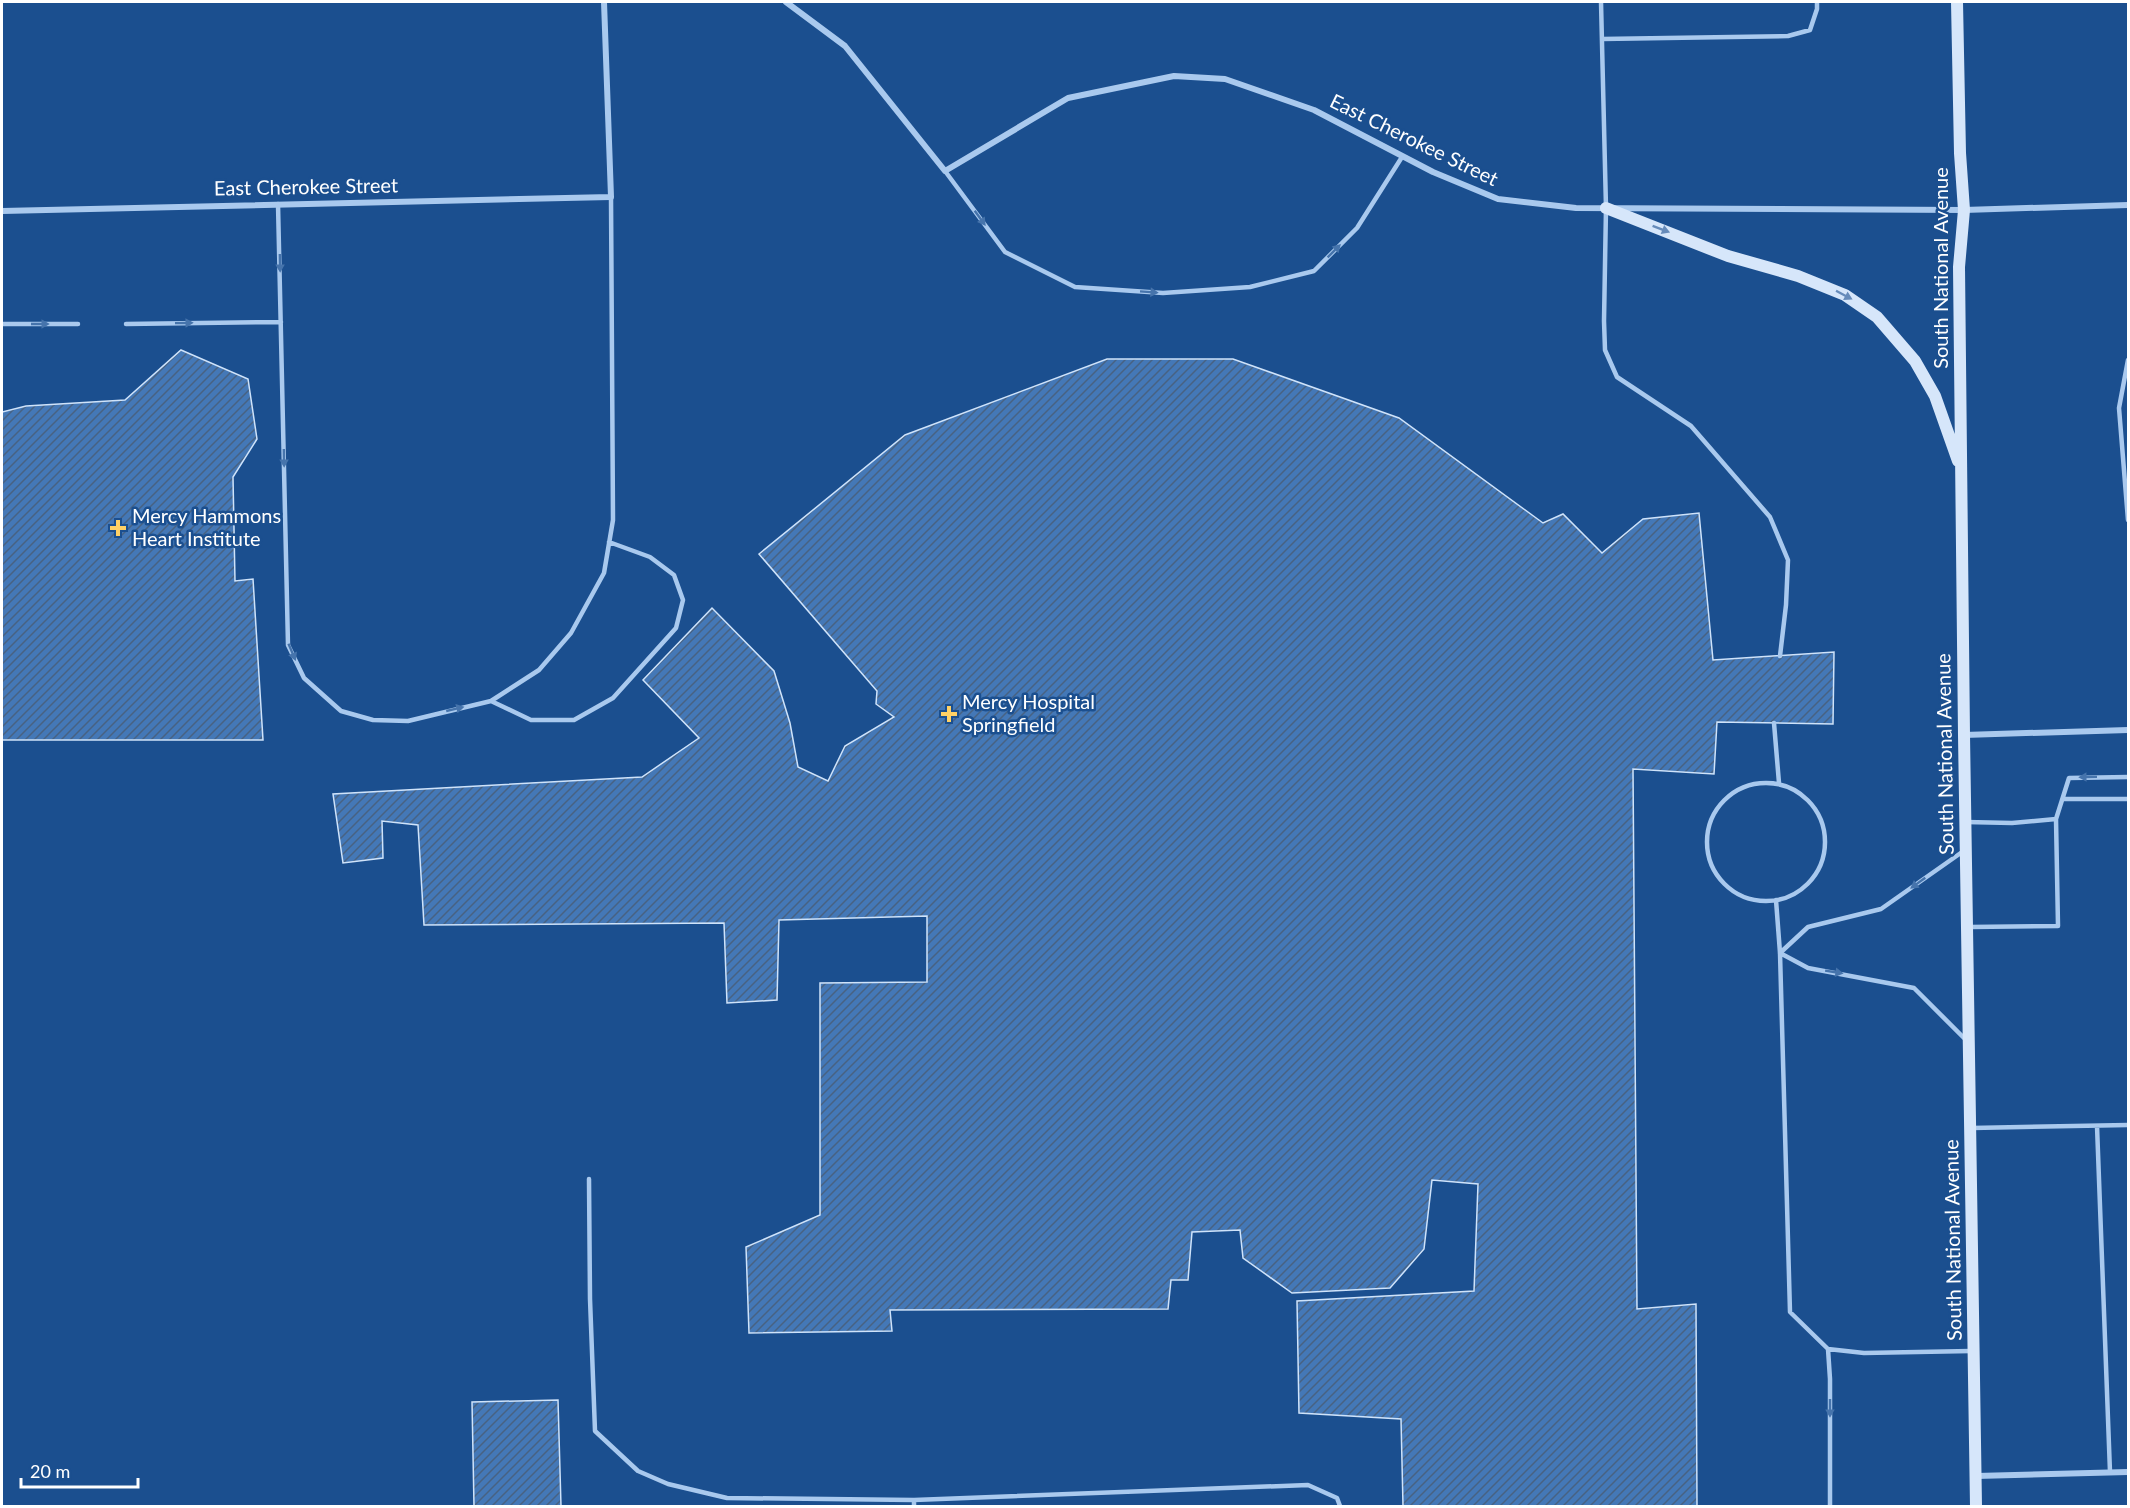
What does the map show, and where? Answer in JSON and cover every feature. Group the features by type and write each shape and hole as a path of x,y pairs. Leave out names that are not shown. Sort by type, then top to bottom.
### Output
{"main road":[{"name":"South National Avenue","path":"1957,2 1960,153 1964,210 1959,267 1976,1506"},
{"path":"1606,208 1728,256 1808,279 1845,295 1877,317 1915,361 1935,396 1961,470"}],"street":[{"path":"604,2 611,196"},
{"path":"786,2 845,46 945,171"},
{"name":"East Cherokee Street","path":"945,171 1068,98 1174,76 1225,79 1314,110 1402,157 1498,200 1576,208 1964,210 2128,205"},
{"name":"East Cherokee Street","path":"2,211 611,196"},
{"path":"1964,735 2128,730"},
{"path":"1976,1476 2128,1472"}],"lane":[{"path":"1601,2 1606,208 1605,350 1617,377 1692,426 1770,517 1788,560 1780,656"},
{"path":"1602,39 1788,36 1810,30 1816,2"},
{"path":"945,171 1005,252 1075,287 1163,292 1250,287 1314,271 1358,228 1402,157"},
{"path":"278,204 288,645 304,678 341,711 373,720 408,721 491,701 539,670 571,633 604,573 613,520 611,196"},
{"path":"126,324 281,322"},
{"path":"2,324 78,324"},
{"path":"2128,360 2119,408 2128,520"},
{"path":"491,701 531,720 574,720 613,698 676,628 683,600 674,574 650,557 609,542"},
{"path":"1774,723 1779,783"},
{"path":"1967,927 2058,926 2056,819 2070,778 2128,777"},
{"path":"1759,782 1779,783 1798,791 1813,805 1822,823 1825,843 1821,863 1811,880 1795,893 1776,900 1757,901 1739,895 1724,884 1713,868 1707,850 1707,831 1713,814 1725,798 1741,788 1759,782"},
{"path":"2063,800 2128,799"},
{"path":"1965,822 2012,823 2056,819"},
{"path":"1780,953 1809,927 1881,909 1966,849"},
{"path":"1776,900 1780,953 1790,1312 1828,1349 1864,1353 1974,1351"},
{"path":"1780,953 1808,968 1914,988 1969,1044"},
{"path":"1970,1128 2128,1125"},
{"path":"2097,1126 2110,1472"},
{"path":"589,1179 590,1299 595,1431 638,1471 668,1484 727,1498 914,1503 1308,1485 1337,1498 1340,1506"},
{"path":"1828,1349 1830,1506"}],"building":[{"name":"Mercy Hammons Heart Institute","path":"181,350 248,379 257,439 233,477 235,581 253,579 263,740 2,740 2,412 26,406 125,400"},
{"name":"Mercy Hospital Springfield","path":"1107,359 1233,359 1399,418 1543,523 1563,514 1602,553 1643,519 1699,513 1713,660 1834,652 1833,724 1717,722 1714,774 1633,769 1637,1309 1696,1304 1697,1506 1403,1506 1401,1419 1299,1413 1297,1301 1474,1291 1478,1184 1432,1180 1424,1249 1390,1288 1292,1293 1243,1258 1240,1230 1192,1232 1188,1280 1171,1280 1168,1309 890,1310 892,1331 749,1333 746,1247 820,1215 820,983 927,982 927,916 779,920 777,1000 727,1003 724,923 424,925 418,825 382,821 383,858 343,863 333,794 642,777 699,738 643,680 712,608 774,671 790,723 798,767 828,781 845,746 894,717 876,704 877,691 759,554 905,435"},
{"path":"558,1400 561,1506 474,1506 472,1402"}],"place":[{"name":"Mercy Hammons Heart Institute","path":"118,528"},
{"name":"Mercy Hospital Springfield","path":"949,714"}]}
